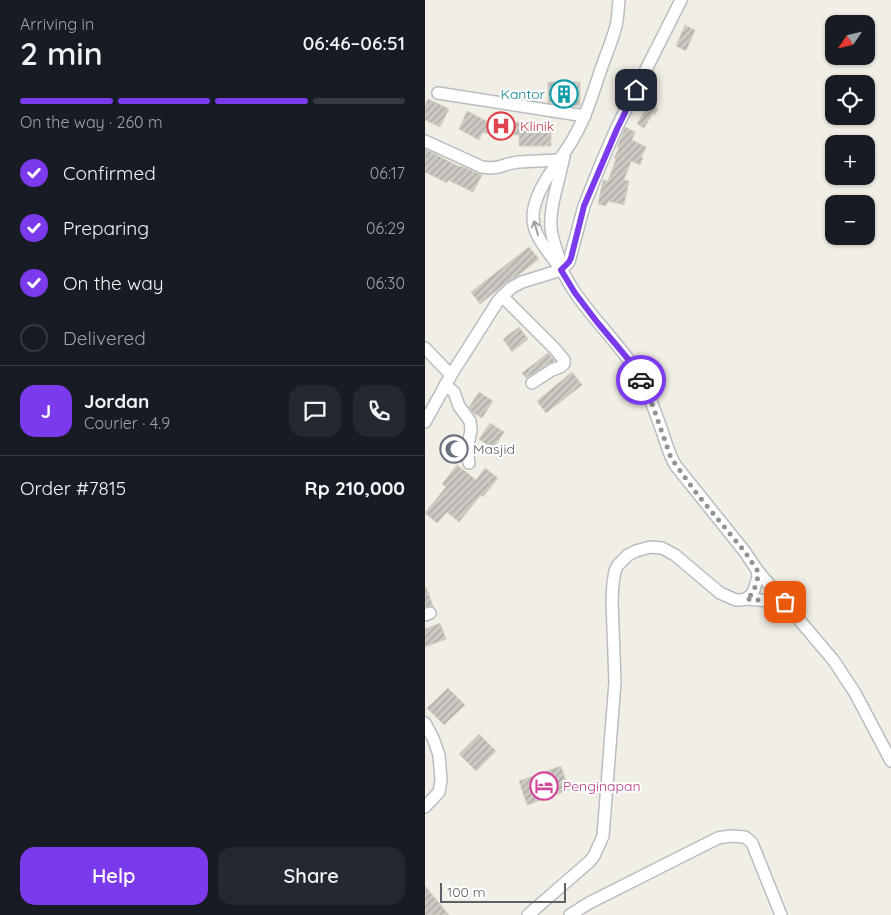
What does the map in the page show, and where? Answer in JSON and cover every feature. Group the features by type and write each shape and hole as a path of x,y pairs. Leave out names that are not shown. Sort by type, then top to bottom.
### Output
{"street":[{"path":"619,0 616,26 589,108 574,138 541,187 534,209 534,226 539,239 575,293 628,359 641,380 650,398 667,450 676,466 745,552 757,570 834,661 855,693 891,761"},
{"path":"425,422 448,380 502,296 522,282 561,270 569,262 584,206 617,129 681,0"},
{"path":"438,93 585,116"},
{"path":"425,141 482,167 491,168 562,156"},
{"path":"561,270 551,231 551,213 562,156"},
{"path":"502,296 564,360 564,364 560,367 531,383"},
{"path":"425,348 448,380 459,406 470,421 471,430 467,450 469,463"},
{"path":"529,915 589,862 594,856 603,836 615,689 611,601 615,571 618,565 628,555 636,551 650,547 661,548 675,555 720,593 736,600 785,602"},
{"path":"746,599 754,590 758,577 757,570"},
{"path":"425,724 433,738 439,755 441,780 439,792 425,807"},
{"path":"570,915 718,838 730,836 745,836 753,843 781,915"}],"building":[{"path":"685,25 695,30 686,51 676,46"},
{"name":"Kantor","path":"548,82 580,82 580,106 548,103"},
{"path":"428,99 449,109 440,127 425,120 425,106"},
{"path":"647,103 658,108 644,128 637,124"},
{"path":"467,111 490,123 490,118 512,119 512,122 551,123 551,146 519,146 519,135 482,133 479,140 459,129"},
{"path":"625,127 635,132 632,140 646,147 641,158 643,158 640,165 631,161 624,180 629,181 624,205 608,201 606,206 598,204 603,180 608,181 616,159 614,158 619,148 617,147"},
{"path":"425,149 460,167 482,175 473,192 448,180 447,183 425,172"},
{"path":"529,247 539,259 480,304 471,292"},
{"path":"519,327 528,339 512,352 503,339"},
{"path":"548,353 555,361 526,378 522,373"},
{"path":"572,372 582,385 546,413 537,401"},
{"path":"479,392 493,401 482,418 472,412 469,407"},
{"path":"490,423 504,432 493,449 479,439"},
{"name":"Masjid","path":"457,438 460,445 460,457 451,461 444,444"},
{"path":"457,465 476,480 485,468 498,478 459,522 447,512 437,523 425,513 446,487 442,484"},
{"path":"426,587 433,606 425,607"},
{"path":"440,623 446,639 425,647 425,629"},
{"path":"448,688 465,705 444,725 427,708"},
{"path":"479,734 496,751 476,771 459,754"},
{"name":"Penginapan","path":"561,766 569,790 527,805 519,781"},
{"path":"425,886 449,915 425,915"}],"way so far":[{"path":"641,380 650,398 671,458 757,570 758,577 754,590 746,599 785,602"}],"place":[{"name":"Kantor","path":"564,94"},
{"name":"Klinik","path":"501,126"},
{"name":"Masjid","path":"454,449"},
{"name":"Penginapan","path":"544,786"}],"route":[{"path":"636,90 600,166 584,206 571,258 561,270 575,293 628,359 641,380"}]}
